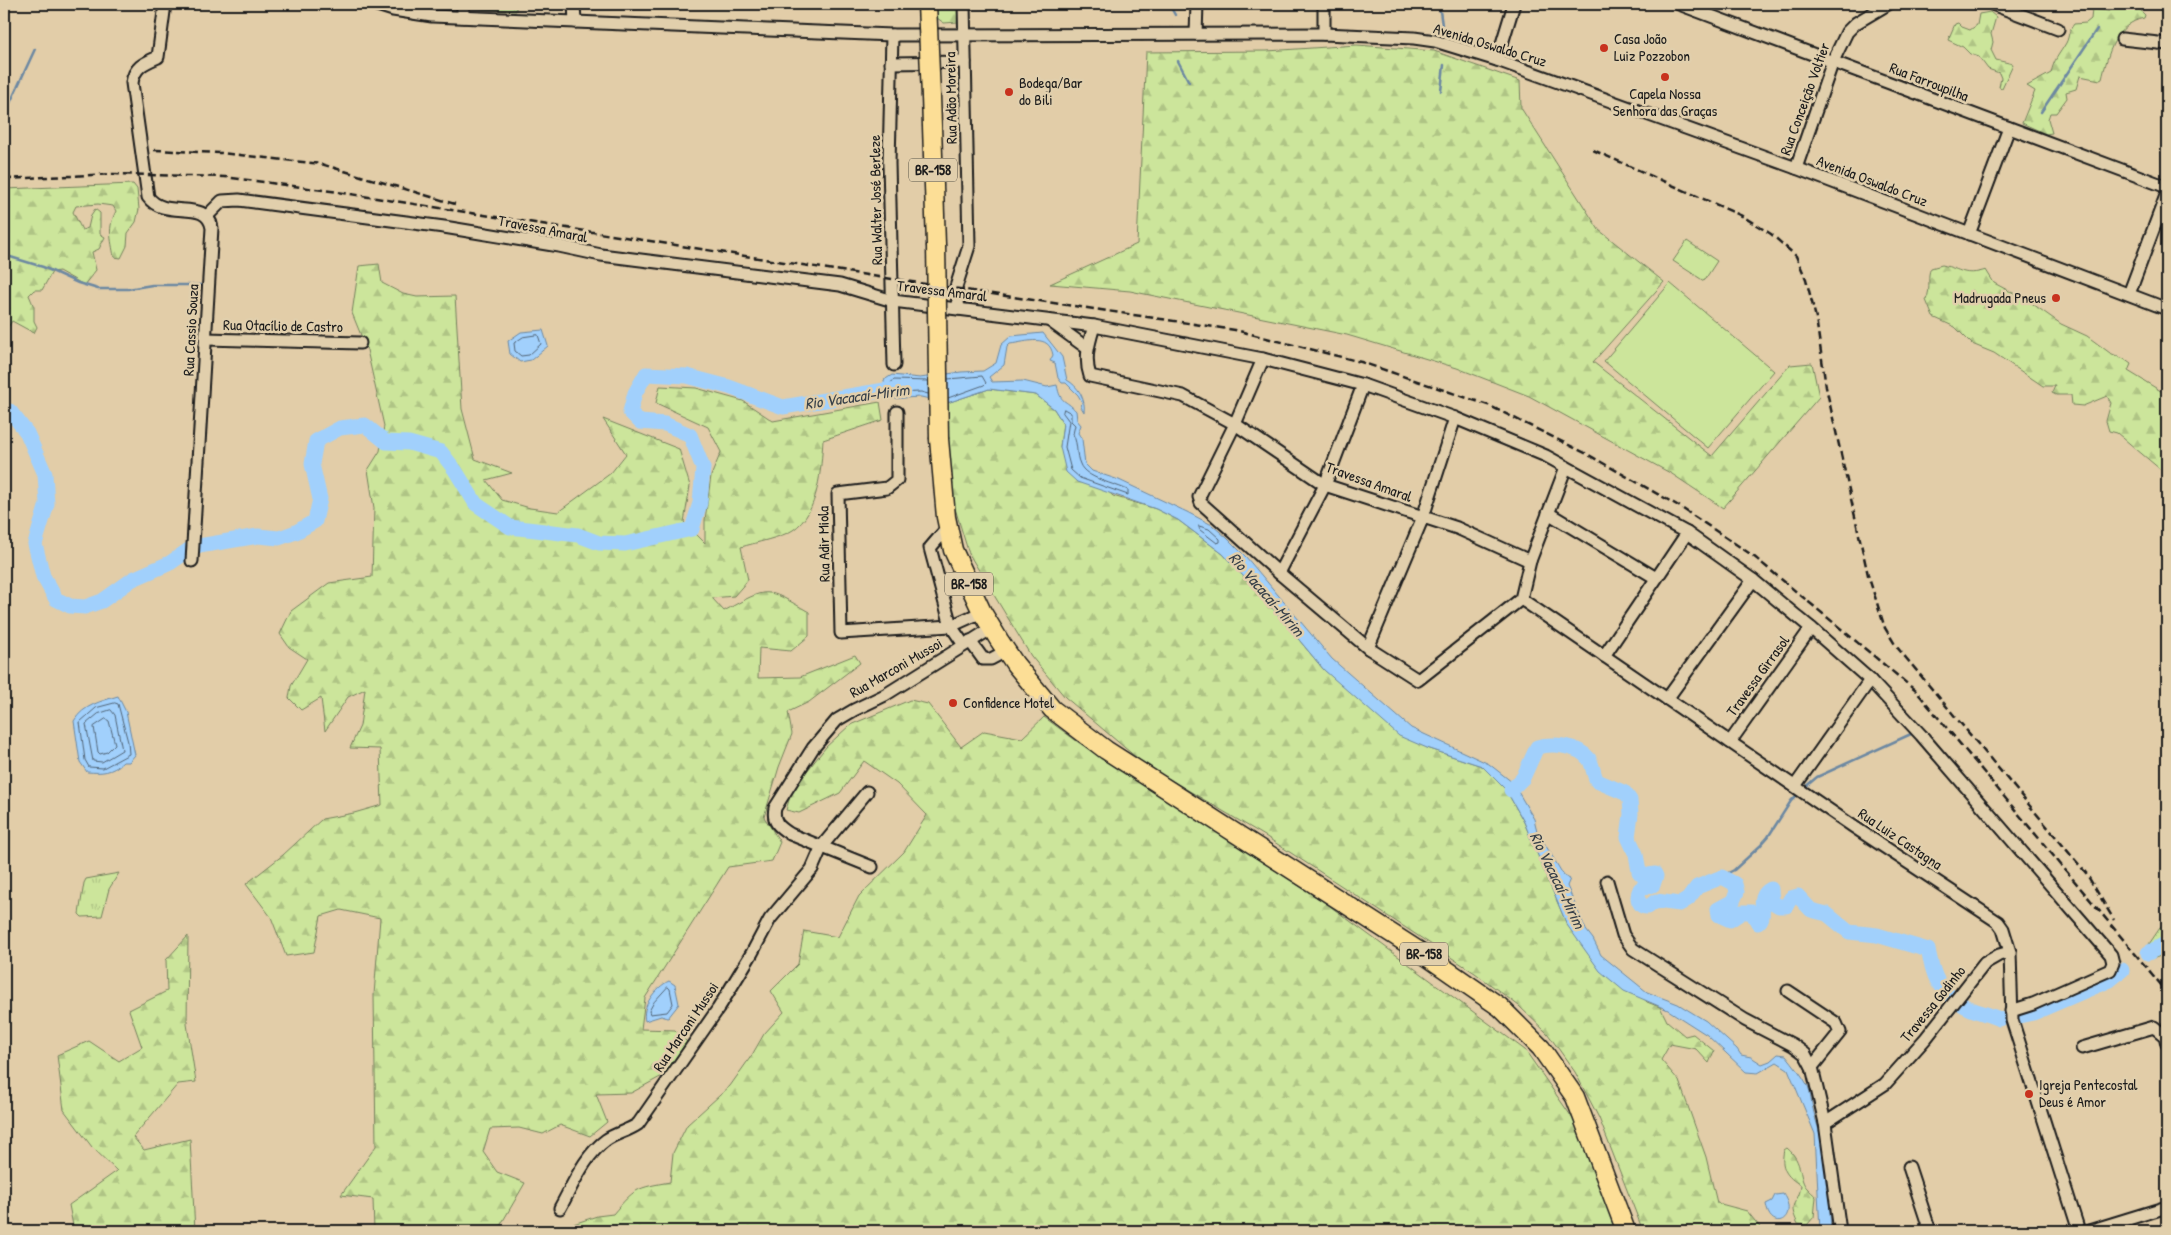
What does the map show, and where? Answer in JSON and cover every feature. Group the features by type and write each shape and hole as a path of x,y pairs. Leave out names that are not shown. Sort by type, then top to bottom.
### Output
{"highway":[{"name":"BR-158","path":"927,4 936,244 939,439 942,483 953,550 982,612 1006,651 1052,709 1106,750 1425,955 1500,1007 1541,1048 1575,1097 1626,1231"}],"street":[{"path":"165,4 158,57 139,66 134,72 132,83 148,197 152,203 167,209 202,212 208,215"},
{"name":"Avenida Oswaldo Cruz","path":"374,4 393,10 432,16 892,35 1324,34 1435,41 1497,60 1796,168 2167,309"},
{"path":"463,4 463,17"},
{"path":"574,4 575,22"},
{"name":"Rua Adão Moreira","path":"959,309 956,287 969,246 964,4"},
{"path":"1196,34 1197,4"},
{"path":"1324,4 1324,34"},
{"path":"1497,60 1514,4"},
{"name":"Rua Farroupilha","path":"1679,4 2167,188"},
{"name":"Rua Conceição Voltier","path":"1796,168 1833,62 1851,26 1888,4"},
{"path":"1992,4 2058,28"},
{"name":"Rua Walter José Berleze","path":"892,35 889,163 894,365"},
{"path":"2122,39 2167,44"},
{"path":"891,63 965,62"},
{"path":"1970,234 2009,128"},
{"path":"2129,294 2167,193"},
{"name":"Travessa Amaral","path":"208,215 222,201 229,199 444,226 559,246 600,256 840,285 893,300 1094,326 1087,348 1086,365 1090,376 1183,396 1235,424 1325,486 1457,528 1530,561"},
{"name":"Rua Cassio Souza","path":"192,561 212,228 208,215"},
{"path":"1049,320 1087,348"},
{"path":"1094,326 1263,359 1363,385 1455,418 1546,456 1687,533 1753,580 1870,680 1960,777 2113,959 2110,970 2033,1004 2011,1011"},
{"name":"Rua Otacílio de Castro","path":"206,339 360,343"},
{"path":"1263,359 1235,424 1199,497 1205,509 1278,573 1368,648 1418,680 1520,599 1530,561 1566,467"},
{"path":"1278,573 1325,486 1363,385"},
{"name":"Rua Adir Miola","path":"897,412 897,480 887,488 838,494 840,633 951,626"},
{"path":"1368,648 1423,517 1455,418"},
{"path":"1548,513 1656,578"},
{"path":"948,528 930,548 951,626 983,659 1006,651"},
{"path":"1604,656 1687,533"},
{"path":"1667,699 1753,580"},
{"name":"Rua Luiz Castagna","path":"1520,599 1998,922 2006,937 2010,952 2011,1011 2079,1231"},
{"path":"951,626 982,612"},
{"name":"Rua Marconi Mussoi","path":"872,867 790,834 778,826 774,815 776,808 813,748 837,720 885,695 992,628"},
{"name":"Travessa Girrasol","path":"1730,742 1811,628"},
{"path":"1795,786 1870,680"},
{"name":"Rua Marconi Mussoi","path":"560,1208 592,1152 609,1138 628,1131 638,1124 718,1009 770,919 812,869 822,846 867,792"},
{"path":"1607,881 1623,935 1633,949 1745,1020 1793,1045 1805,1054 1812,1067 1825,1123 1840,1231"},
{"name":"Travessa Godinho","path":"1825,1123 1885,1084 1926,1038 1985,963 1999,955 2010,952"},
{"path":"1788,991 1836,1023 1839,1028 1840,1032 1812,1067"},
{"path":"2082,1048 2148,1028 2159,1029 2165,1036 2167,1044"},
{"path":"1909,1167 1930,1231"},
{"path":"2089,1231 2167,1207"}],"green space":[{"path":"466,4 516,4 516,11 466,8"},
{"path":"936,4 959,4 961,18 958,22 944,23 937,18"},
{"path":"2109,4 2141,4 2140,10 2145,15 2144,18 2134,21 2126,27 2114,41 2102,79 2080,76 2076,89 2066,92 2067,98 2056,113 2050,113 2048,119 2052,133 2046,134 2022,123 2035,91 2027,86 2051,73 2074,24 2086,23 2091,19 2092,9 2109,11"},
{"path":"1990,12 1996,17 1991,34 1993,42 1991,50 1996,60 2013,64 2002,88 1999,87 2001,78 1999,73 1988,69 1979,57 1970,54 1963,47 1948,40 1955,24 1958,23 1970,30 1977,25 1979,14"},
{"path":"1357,45 1434,51 1520,81 1521,108 1599,230 1664,282 1593,362 1712,456 1790,365 1812,363 1819,397 1723,508 1672,474 1529,396 1457,368 1347,335 1130,291 1050,284 1137,244 1146,52 1267,51"},
{"path":"133,184 137,189 139,209 136,222 128,233 127,246 121,258 114,257 110,234 111,223 116,211 113,206 98,204 76,206 73,212 82,230 88,228 91,215 95,209 100,213 100,234 105,237 99,249 92,252 96,270 84,285 59,271 52,272 42,290 34,290 29,295 34,307 34,321 37,327 34,333 12,321 4,333 4,189"},
{"path":"1687,241 1717,261 1704,281 1673,261"},
{"path":"379,264 382,283 403,294 417,297 455,296 462,409 475,459 512,473 486,480 502,500 530,508 558,512 611,473 626,454 603,419 679,449 690,486 684,522 705,543 705,520 711,476 721,452 708,427 656,403 660,386 696,388 743,401 773,421 880,402 883,420 823,440 817,489 808,513 802,522 793,530 782,535 741,547 748,580 734,596 712,598 724,611 759,594 775,594 809,612 809,636 791,651 759,648 758,678 800,677 855,655 860,663 809,702 788,712 792,734 779,767 764,817 780,842 772,861 728,867 645,998 641,1029 675,1030 689,1044 664,1075 631,1093 596,1094 607,1122 590,1136 560,1125 543,1134 519,1128 490,1129 483,1152 497,1172 525,1183 500,1226 529,1231 374,1231 373,1199 341,1195 376,1146 374,995 380,918 341,910 321,916 314,952 286,956 271,917 246,884 283,855 322,819 382,805 380,749 350,748 360,726 365,689 348,697 325,731 321,698 301,710 289,698 291,686 307,659 289,647 280,634 291,611 329,583 372,577 374,508 368,470 380,451 384,426 367,350 352,313 359,266"},
{"path":"1942,265 1967,273 1986,270 1994,283 2030,302 2061,324 2087,336 2110,353 2124,359 2131,364 2128,371 2164,393 2167,392 2167,475 2117,433 2109,431 2106,421 2111,403 2107,396 2083,406 2072,405 2071,395 2056,395 2052,393 2055,386 2043,386 1994,353 1972,344 1955,327 1933,317 1926,300 1929,291 1929,275 1931,268"},
{"path":"1670,283 1774,371 1708,448 1604,361"},
{"path":"989,389 1036,395 1054,409 1063,423 1060,447 1113,496 1156,509 1178,520 1223,554 1276,612 1324,670 1427,748 1482,766 1506,790 1524,822 1567,925 1647,1002 1660,1007 1667,1021 1685,1036 1693,1034 1714,1051 1709,1063 1696,1049 1670,1044 1661,1060 1679,1081 1706,1157 1717,1203 1747,1211 1763,1231 1643,1231 1599,1118 1575,1072 1548,1034 1519,1006 1475,973 1265,836 1144,764 1065,697 1031,656 969,554 954,505 949,466 947,403"},
{"path":"910,700 928,704 961,747 984,731 1022,738 1044,717 1078,742 1327,904 1525,1050 1578,1126 1616,1231 553,1231 597,1216 613,1214 637,1190 670,1182 673,1153 687,1125 730,1086 764,1034 784,1012 771,991 798,964 804,931 838,937 859,896 904,852 927,815 897,784 864,761 840,793 799,813 786,810 792,790 826,747 850,725"},
{"path":"119,873 109,889 102,916 82,917 79,914 86,879"},
{"path":"2162,925 2167,925 2167,958 2166,954 2155,958 2149,954 2147,947"},
{"path":"188,936 187,1024 196,1082 178,1084 133,1137 144,1150 190,1139 195,1231 74,1231 69,1205 117,1171 92,1147 64,1110 57,1055 89,1041 119,1061 142,1047 129,1010 167,991 166,960"},
{"path":"1787,1148 1796,1159 1804,1184 1816,1197 1814,1217 1807,1225 1798,1224 1793,1211 1801,1185 1791,1179 1785,1171 1783,1156 1784,1150"}],"water":[{"path":"543,330 548,346 531,360 520,362 510,354 508,341 521,332"},
{"name":"Rio Vacacaí-Mirim","path":"1043,333 1062,357 1067,380 1080,393 1084,402 1084,412 1078,395 1058,378 1055,363 1050,361 1053,355 1051,348 1042,341 1036,340 1010,344 1007,347 1004,365 989,377 992,382 1023,381 1047,387 1057,385 1062,399 1076,411 1077,420 1081,425 1078,433 1082,439 1085,464 1092,471 1119,480 1212,525 1246,557 1332,659 1411,728 1489,764 1512,782 1518,782 1517,790 1534,819 1537,831 1564,876 1570,879 1567,886 1586,930 1601,955 1647,992 1678,1004 1706,1021 1737,1049 1741,1055 1751,1057 1762,1064 1770,1061 1778,1054 1786,1055 1803,1078 1810,1092 1826,1158 1826,1188 1829,1194 1831,1231 1820,1231 1815,1134 1788,1069 1777,1062 1758,1073 1746,1072 1707,1035 1668,1010 1624,991 1600,971 1567,925 1524,822 1506,790 1482,766 1427,748 1399,736 1324,670 1276,612 1223,554 1178,520 1156,509 1077,482 1066,472 1060,447 1063,423 1054,409 1036,395 989,389 947,403 921,397 886,399 884,380 892,375 920,378 983,371 996,363 1001,345 1011,336"},
{"path":"118,696 126,712 135,755 129,762 123,762 111,770 87,772 80,762 74,721 88,707"},
{"path":"669,981 675,985 679,1004 668,1018 661,1016 645,1021 644,1015 647,1003 659,988"},
{"path":"1783,1194 1788,1210 1786,1216 1778,1221 1773,1219 1766,1204 1772,1201 1775,1195"}],"waterway":[{"path":"1169,4 1175,15"},
{"path":"1439,4 1442,25"},
{"path":"2041,112 2097,29"},
{"path":"4,116 35,49"},
{"path":"1178,61 1189,82"},
{"path":"1441,91 1444,65"},
{"path":"4,255 43,267 78,283 98,289 128,289 152,285 201,285"},
{"name":"Rio Vacacaí-Mirim","path":"4,411 10,411 27,433 45,474 47,504 35,544 43,576 56,599 70,606 85,607 102,601 133,579 170,563 193,547 258,536 279,538 296,532 315,521 320,499 312,464 316,441 340,428 365,425 386,442 409,443 441,452 455,470 476,504 510,527 578,535 599,543 625,544 692,529 700,503 703,468 690,435 665,424 640,422 630,412 635,393 646,374 687,376 729,387 783,407 885,390 904,389"},
{"path":"1804,788 1817,777 1911,734"},
{"path":"1511,790 1523,778 1537,747 1557,745 1572,748 1589,759 1597,781 1625,793 1630,800 1631,814 1628,837 1636,854 1639,872 1643,876 1655,874 1656,876 1653,885 1640,889 1638,898 1642,906 1648,907 1656,901 1680,904 1688,899 1697,887 1722,877 1735,884 1737,892 1733,901 1718,909 1719,915 1730,920 1742,912 1752,912 1758,923 1762,915 1763,897 1771,889 1772,902 1779,906 1786,906 1791,898 1798,896 1811,910 1827,914 1849,932 1877,935 1928,950 1938,981 1950,996"},
{"path":"1718,878 1734,870 1760,846 1791,801 1798,794"},
{"path":"2148,953 2167,943"},
{"path":"2019,1016 2033,1013 2110,980 2122,970"},
{"path":"1963,1005 1999,1019"}],"railway":[{"path":"154,150 221,153 321,164 455,204"},
{"path":"1593,150 1742,216 1771,234 1796,256 1806,279 1816,318 1826,387 1868,575 1885,628 1896,646 2086,873 2114,920"},
{"path":"4,179 114,174 225,177 331,191 892,279 1235,330 1361,362 1488,405 1587,454 1677,505 1752,555 1916,691 2167,992"}],"place":[{"name":"Casa João Luiz Pozzobon","path":"1604,48"},
{"name":"Capela Nossa Senhora das Graças","path":"1665,77"},
{"name":"Bodega/Bar do Bili","path":"1009,92"},
{"name":"Madrugada Pneus","path":"2056,298"},
{"name":"Confidence Motel","path":"953,703"},
{"name":"Igreja Pentecostal Deus é Amor","path":"2029,1094"}]}
